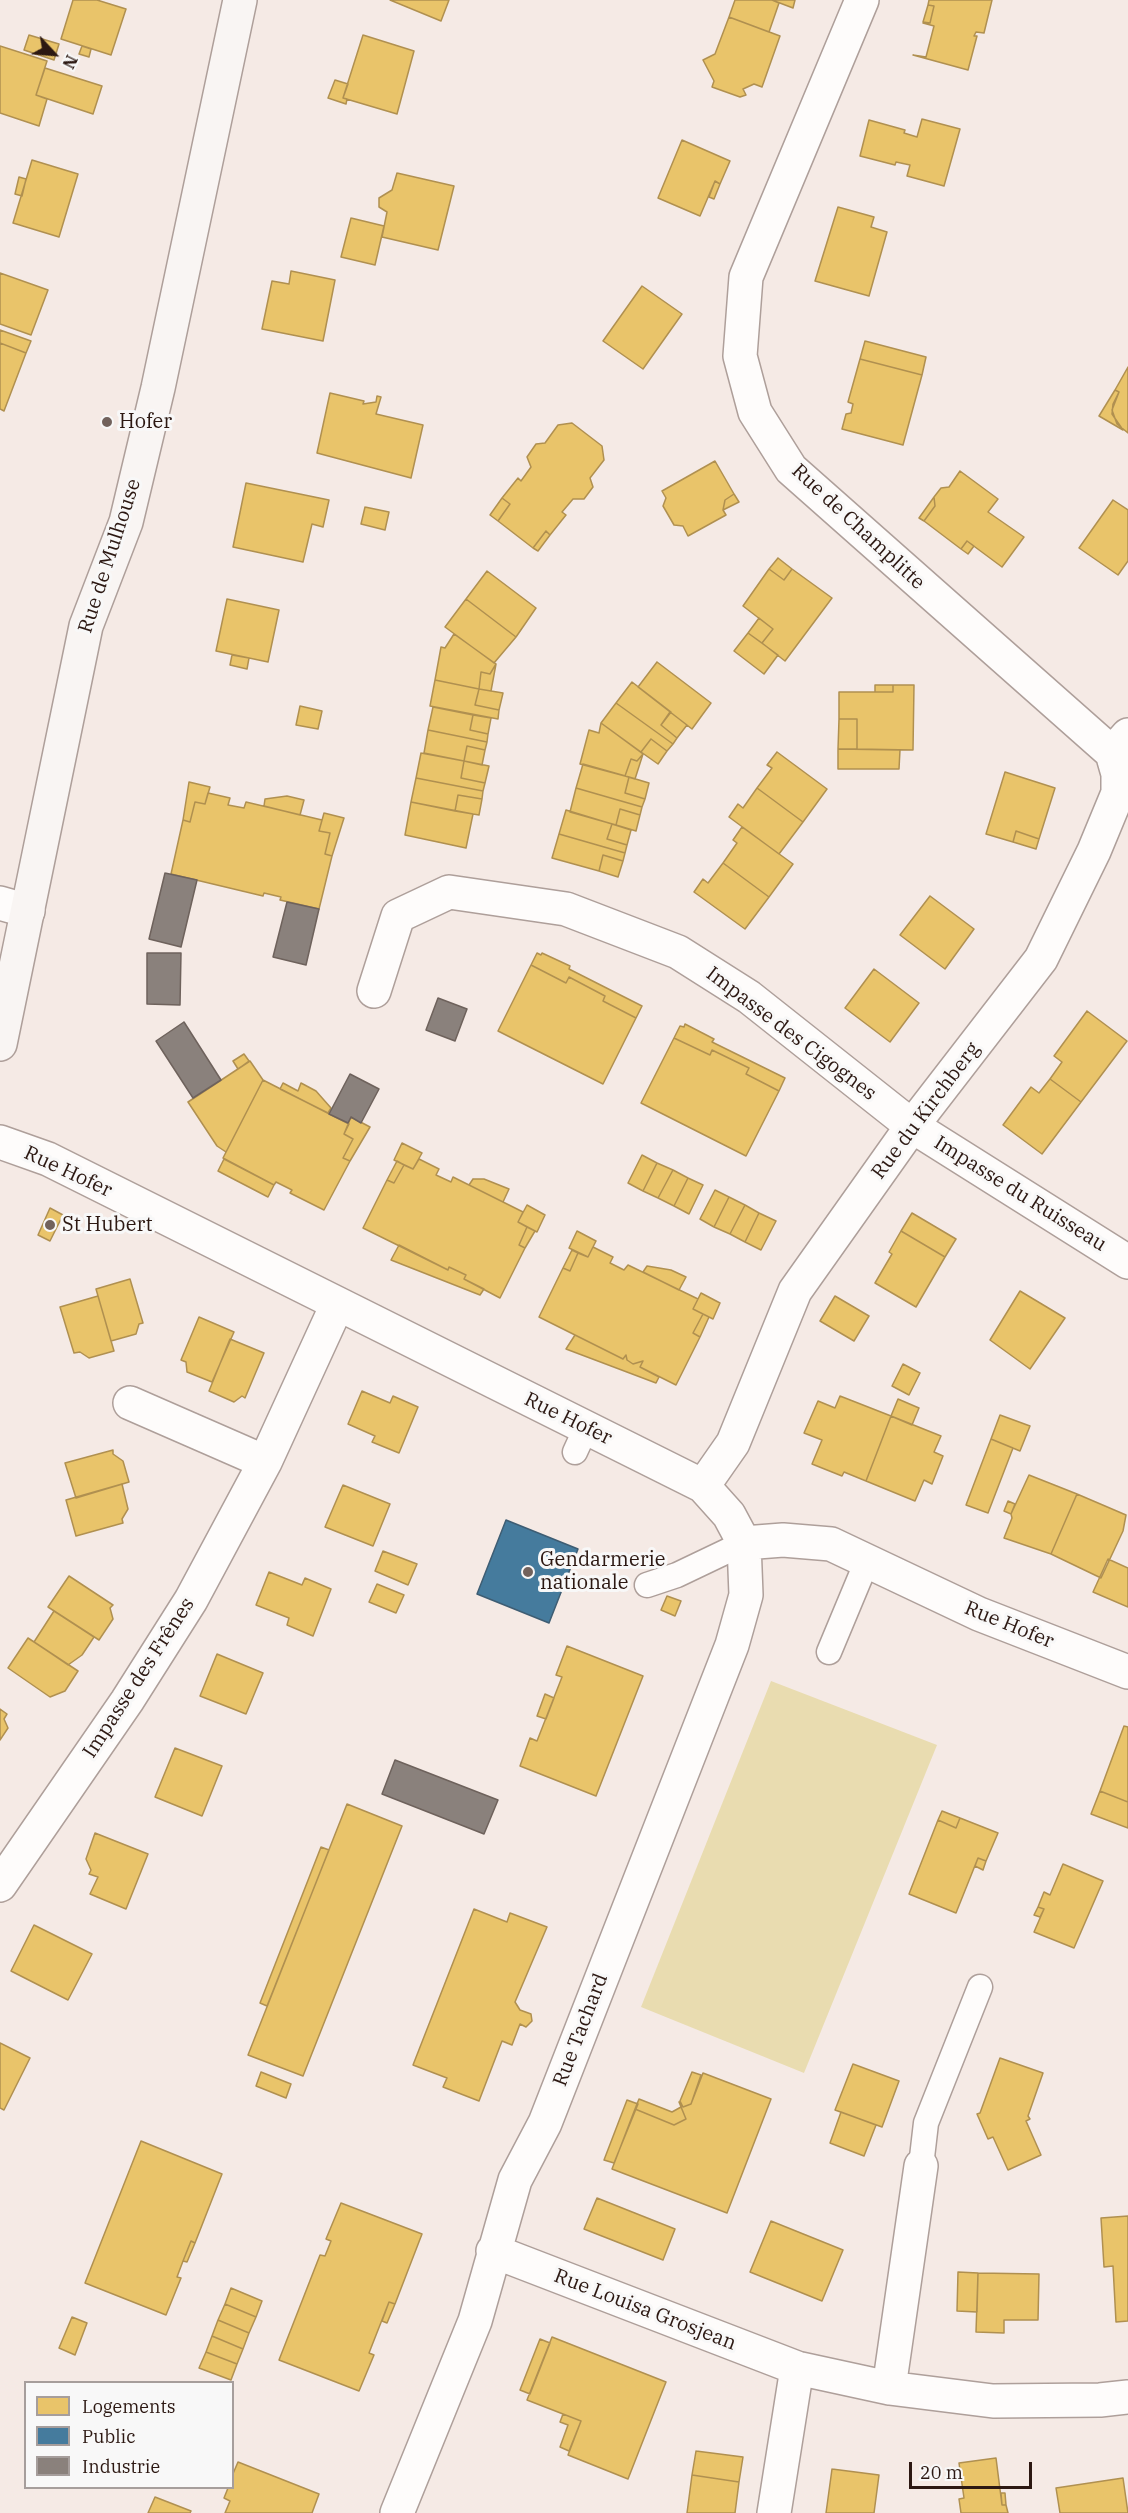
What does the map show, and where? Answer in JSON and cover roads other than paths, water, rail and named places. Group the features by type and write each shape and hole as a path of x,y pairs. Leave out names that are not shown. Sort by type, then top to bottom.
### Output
{"main road":[{"name":"Rue de Mulhouse","path":"0,1044 14,907 86,626 126,522 158,388 240,0"}],"street":[{"name":"Rue de Champlitte","path":"862,0 746,277 740,356 755,412 791,469 1120,744"},
{"name":"Rue du Kirchberg","path":"703,1486 733,1443 795,1290 912,1126 1041,959 1094,851 1118,793 1120,744"},
{"name":"Impasse des Cigognes","path":"374,991 398,916 449,892 566,909 678,952 749,997 912,1126"},
{"name":"Impasse du Ruisseau","path":"912,1126 1128,1262"},
{"name":"Rue Hofer","path":"0,1142 48,1159 337,1305 580,1440 703,1486 729,1515 744,1543 783,1539 831,1544 979,1614 1128,1672"},
{"name":"Impasse des Frênes","path":"0,1885 127,1701 191,1600 265,1462 337,1305"},
{"path":"130,1403 265,1462"},
{"name":"Rue Tachard","path":"396,2513 475,2321 515,2180 545,2123 732,1645 746,1595 744,1543"},
{"path":"889,2388 921,2166"},
{"name":"Rue Louisa Grosjean","path":"493,2251 797,2368 889,2388 993,2401 1100,2400 1128,2397"},
{"path":"774,2513 797,2368"}],"lane":[{"path":"647,1585 677,1575 744,1543"},
{"path":"829,1652 867,1561"},
{"path":"921,2166 926,2123 980,1987"}],"place":[{"name":"Hofer","path":"107,422"},
{"name":"St Hubert","path":"50,1225"},
{"name":"Gendarmerie nationale","path":"528,1572"}]}
